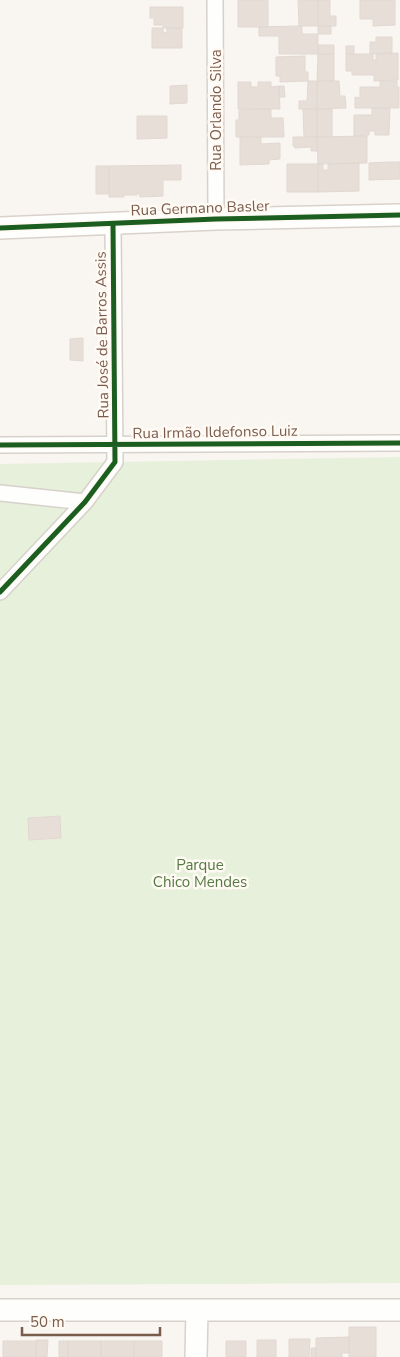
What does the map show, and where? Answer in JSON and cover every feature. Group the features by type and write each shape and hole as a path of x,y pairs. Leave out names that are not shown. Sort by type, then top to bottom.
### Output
{"street":[{"name":"Rua Orlando Silva","path":"216,0 216,219"},
{"name":"Rua Germano Basler","path":"0,228 216,219 400,215"},
{"name":"Rua José de Barros Assis","path":"0,592 86,502 115,462 112,224"},
{"name":"Rua Irmão Ildefonso Luiz","path":"0,446 400,443"},
{"path":"0,493 86,502"},
{"path":"0,1310 400,1310"},
{"path":"196,1310 196,1357"}],"green space":[{"name":"Parque Chico Mendes","path":"400,457 400,1283 0,1285 0,464"}],"building":[{"path":"238,0 268,0 268,27 238,27"},
{"path":"298,0 318,0 318,26 299,26"},
{"path":"318,0 330,0 330,16 336,16 336,26 318,26"},
{"path":"360,0 395,0 395,25 373,26 373,19 360,19"},
{"path":"150,7 183,7 183,28 163,28 163,25 154,25 154,18 150,18"},
{"path":"302,26 302,34 318,34 318,54 279,54 279,36 259,36 259,27"},
{"path":"318,26 331,26 331,34 318,34"},
{"path":"152,28 163,28 163,32 167,33 167,28 182,28 182,48 152,48"},
{"path":"376,37 392,37 392,53 370,54 370,42 376,42"},
{"path":"318,45 334,45 334,54 318,54"},
{"path":"346,46 354,46 354,54 346,54"},
{"path":"398,53 398,80 374,81 374,75 352,75 352,71 346,71 346,54 373,54 373,60 376,60 376,54"},
{"path":"318,54 334,54 334,81 317,81"},
{"path":"305,56 305,72 308,72 308,81 280,82 280,76 276,76 276,57"},
{"path":"308,81 317,81 317,109 299,109 299,101 307,101"},
{"path":"317,81 339,81 340,96 345,96 346,108 317,109"},
{"path":"380,81 397,81 397,87 399,87 399,108 355,108 355,97 360,98 360,87 380,87"},
{"path":"238,82 251,82 251,87 258,87 258,82 271,82 271,87 279,86 280,109 238,109"},
{"path":"187,85 187,103 170,104 170,86"},
{"path":"279,86 284,86 285,97 279,97"},
{"path":"372,108 390,108 389,135 375,135 375,131 369,131 369,135 354,136 354,115 372,115"},
{"path":"271,109 271,118 283,118 284,137 236,137 236,120 239,120 239,110"},
{"path":"303,109 317,109 317,137 304,137"},
{"path":"317,109 332,109 332,136 317,137"},
{"path":"137,116 167,116 167,138 137,139"},
{"path":"367,136 367,163 318,164 317,137"},
{"path":"240,137 261,137 261,144 280,143 280,159 269,160 269,164 240,165"},
{"path":"293,137 317,137 317,151 311,151 311,147 295,148 293,146"},
{"path":"400,162 400,179 369,180 369,163"},
{"path":"359,163 359,191 318,192 318,164 323,164 323,170 328,170 328,164"},
{"path":"287,164 318,164 318,192 287,192"},
{"path":"181,165 181,180 163,180 163,196 140,197 137,193 137,195 124,195 124,197 109,197 109,166"},
{"path":"96,166 109,166 109,194 96,194"},
{"path":"83,338 83,361 70,360 70,339"},
{"path":"60,816 61,838 29,840 28,818"},
{"path":"349,1327 376,1327 376,1357 349,1357"},
{"path":"349,1337 349,1353 342,1353 342,1357 316,1357 316,1338"},
{"path":"289,1339 310,1339 309,1357 289,1357"},
{"path":"36,1340 48,1340 47,1357 36,1357"},
{"path":"257,1340 276,1340 276,1357 257,1357"},
{"path":"3,1341 36,1341 36,1357 3,1357"},
{"path":"59,1341 68,1341 68,1357 59,1357"},
{"path":"68,1341 101,1341 101,1357 68,1357"},
{"path":"101,1341 134,1341 134,1357 101,1357"},
{"path":"134,1341 162,1341 162,1357 134,1357"},
{"path":"226,1341 246,1341 246,1357 226,1357"},
{"path":"311,1348 316,1348 316,1357 311,1357"}],"cycle path":[{"path":"0,228 216,219 400,215"},
{"path":"0,592 85,502 115,462 113,224"},
{"path":"0,445 400,443"}]}
